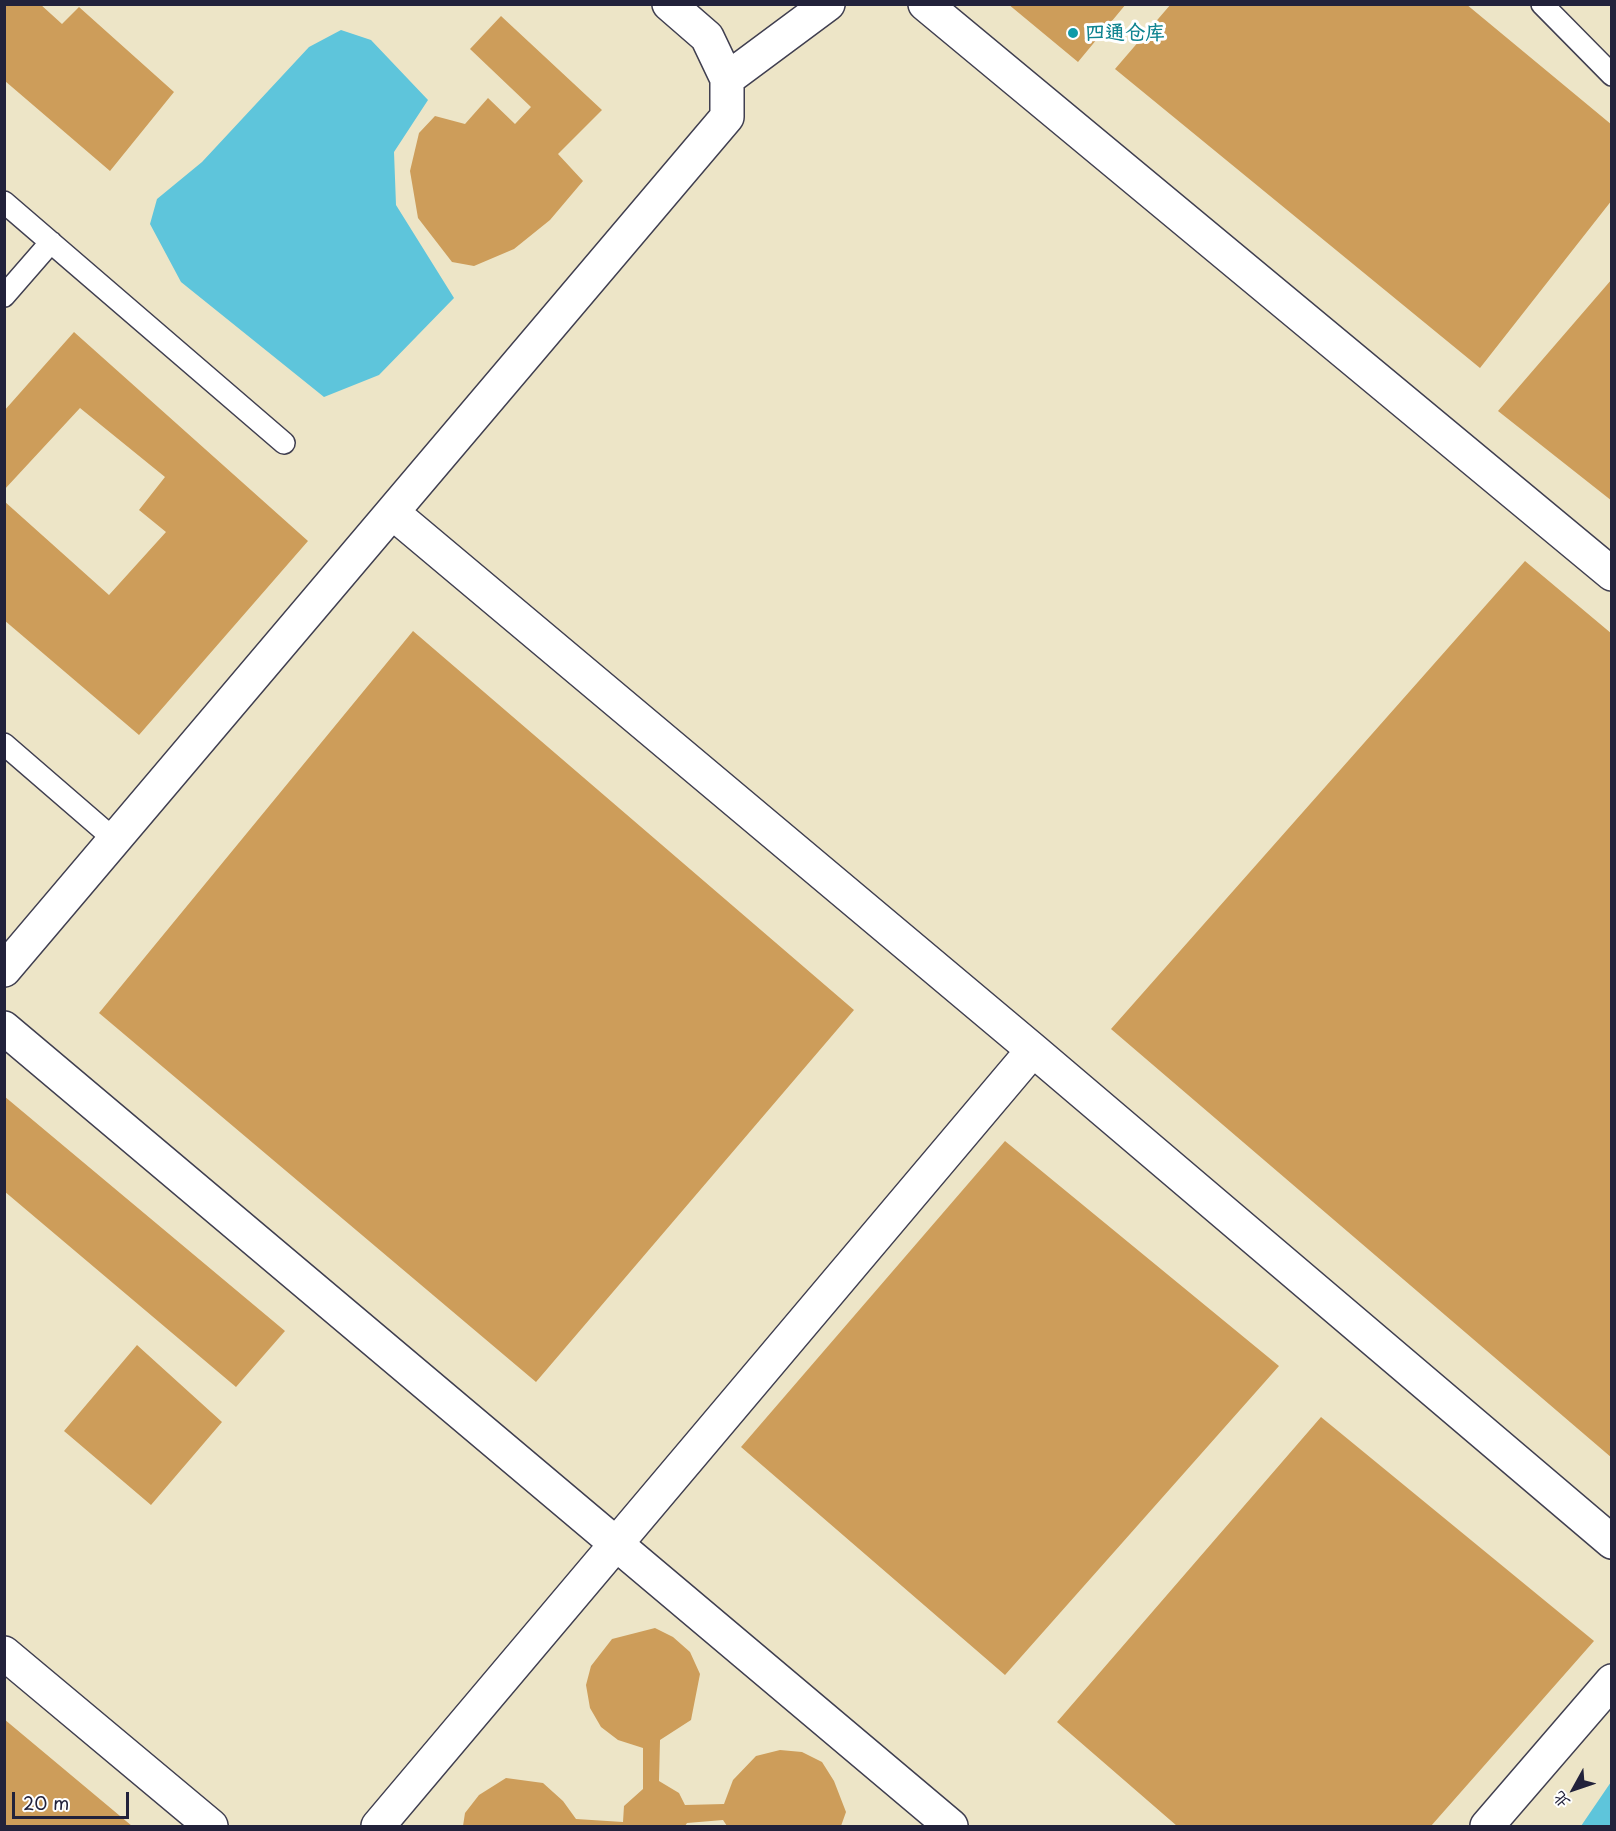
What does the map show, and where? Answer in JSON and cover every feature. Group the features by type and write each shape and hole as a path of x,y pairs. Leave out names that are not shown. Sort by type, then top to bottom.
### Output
{"street":[{"path":"4,970 727,117 727,79 707,37 669,4"},
{"path":"727,79 828,4"},
{"path":"925,4 1611,574"},
{"path":"393,513 1033,1050 1611,1542"},
{"path":"4,1028 616,1544 943,1824"},
{"path":"378,1827 1033,1050"},
{"path":"4,1653 211,1827"},
{"path":"1487,1827 1611,1681"}],"lane":[{"path":"1542,4 1611,75"},
{"path":"4,202 284,443"},
{"path":"4,296 51,242"},
{"path":"4,744 115,840"}],"water":[{"path":"341,30 371,40 428,100 394,152 396,205 454,298 379,375 324,397 181,282 150,224 157,199 202,162 309,47"},
{"path":"1611,1782 1611,1826 1581,1826"}],"building":[{"path":"5,4 40,4 62,24 79,7 174,92 110,171 5,81"},
{"name":"四通仓库","path":"1008,4 1126,4 1078,62"},
{"path":"1171,4 1466,4 1612,125 1612,200 1480,368 1115,69"},
{"path":"501,16 602,110 558,154 583,181 550,220 514,249 474,266 452,262 418,218 410,171 419,133 435,116 465,124 488,98 515,124 531,107 470,49"},
{"path":"1612,279 1612,501 1498,411"},
{"path":"74,332 308,541 139,735 4,620 4,501 109,595 166,532 139,510 165,477 80,408 4,490 4,411"},
{"path":"1525,561 1612,634 1612,1458 1111,1029"},
{"path":"413,631 854,1010 536,1382 99,1013"},
{"path":"4,1096 285,1331 236,1387 4,1191"},
{"path":"1005,1141 1279,1366 1005,1675 741,1447"},
{"path":"137,1345 222,1422 151,1505 64,1431"},
{"path":"1321,1417 1594,1641 1431,1826 1177,1826 1057,1722"},
{"path":"655,1628 673,1637 690,1652 700,1674 691,1720 660,1740 659,1781 679,1793 685,1805 724,1804 733,1780 756,1756 780,1750 802,1752 822,1762 834,1781 846,1812 841,1826 727,1826 723,1820 687,1823 685,1826 463,1826 465,1813 479,1795 506,1778 543,1783 563,1801 576,1819 623,1822 624,1806 643,1789 643,1748 618,1740 601,1727 590,1708 586,1685 591,1666 612,1639"},
{"path":"4,1719 132,1826 4,1826"}],"place":[{"name":"四通仓库","path":"1073,33"}]}
